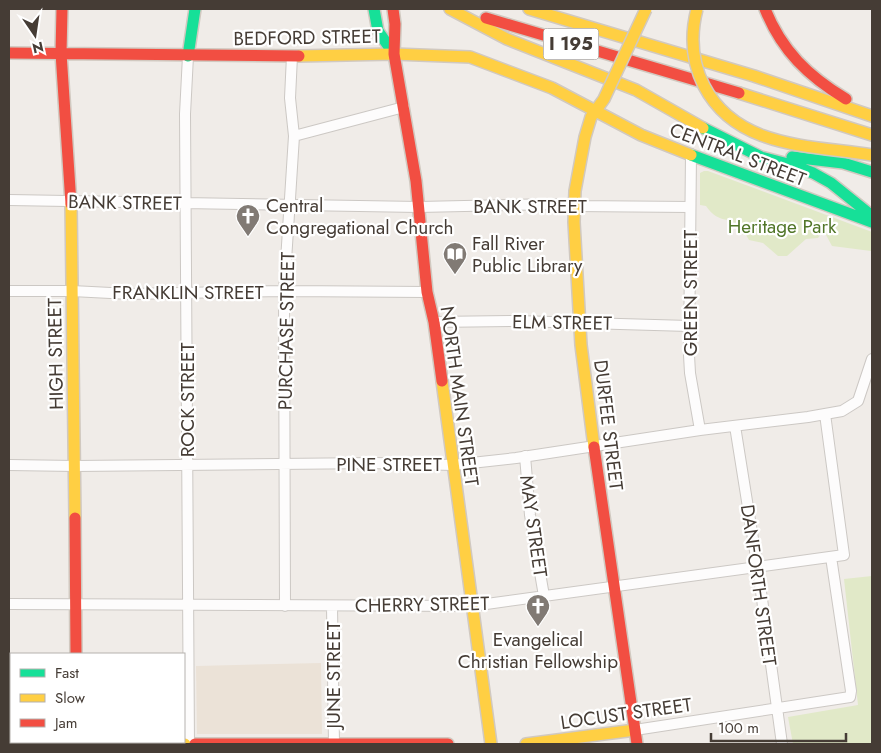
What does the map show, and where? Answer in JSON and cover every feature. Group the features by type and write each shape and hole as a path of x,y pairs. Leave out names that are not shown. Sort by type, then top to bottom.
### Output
{"main road":[{"name":"HIGH STREET","path":"62,9 61,53 71,201 76,653"},
{"path":"188,56 195,9"},
{"path":"374,9 378,31 394,54"},
{"path":"392,9 395,24 394,54"},
{"path":"450,9 508,39 636,90 761,157 803,169 822,178 872,216"},
{"name":"I 195","path":"457,9 811,114 872,135"},
{"name":"I 195","path":"529,9 746,74 872,115"},
{"name":"DURFEE STREET","path":"636,744 594,446 580,322 574,206 581,155 589,122 603,100 646,9"},
{"path":"697,9 692,38 697,70 707,93 725,115 748,131 772,140 872,155"},
{"path":"765,9 773,28 800,66 822,84 872,115"},
{"name":"BEDFORD STREET","path":"9,53 188,56 394,54 464,56 476,58 547,86 595,111"},
{"name":"NORTH MAIN STREET","path":"394,54 419,207 428,292 434,322 491,744"},
{"name":"CENTRAL STREET","path":"595,111 627,129 872,222"},
{"path":"722,137 778,153 812,160 845,163 863,167 872,172"},
{"name":"LOCUST STREET","path":"526,744 635,730"},
{"path":"9,743 185,744"},
{"path":"195,744 448,744"}],"street":[{"name":"ROCK STREET","path":"188,56 185,114 189,744"},
{"name":"PURCHASE STREET","path":"285,606 284,291 294,136 290,98 292,56"},
{"path":"294,136 404,107"},
{"name":"GREEN STREET","path":"691,154 690,373 700,430"},
{"name":"BANK STREET","path":"9,200 419,207 555,204 574,206 690,207"},
{"name":"FRANKLIN STREET","path":"9,291 72,291 130,294 284,291 428,292"},
{"name":"ELM STREET","path":"434,322 580,322 689,326"},
{"name":"PINE STREET","path":"9,465 375,463 452,465 842,411 858,400 872,359"},
{"path":"825,414 844,555 831,557"},
{"name":"DANFORTH STREET","path":"735,426 758,567 782,744"},
{"name":"MAY STREET","path":"525,456 530,515 544,596"},
{"name":"CHERRY STREET","path":"9,604 472,606 831,557"},
{"name":"LOCUST STREET","path":"635,730 849,698 851,691 831,557"},
{"name":"JUNE STREET","path":"332,606 334,744"}],"shaded area":[{"path":"321,663 322,734 197,734 196,666"}],"green space":[{"name":"Heritage Park","path":"704,171 872,232 872,252 832,246 826,235 821,234 818,238 806,239 787,256 778,256 763,243 749,240 746,235 740,234 732,220 714,215 706,206 700,205 700,173"},
{"path":"872,576 872,744 793,744 788,717 858,705 844,579"}],"traffic: fast":[{"path":"188,56 195,9"},
{"path":"374,9 378,31 394,54"},
{"path":"703,128 761,157 813,173 831,183 872,216"},
{"path":"691,155 872,222"},
{"path":"792,157 843,163 872,172"}],"traffic: slow":[{"path":"450,9 507,39 636,90 703,128"},
{"path":"529,9 754,76 872,116"},
{"path":"610,86 646,9"},
{"path":"697,9 693,29 693,49 697,68 704,86 718,107 736,122 756,133 778,140 872,155"},
{"path":"299,56 394,54 470,57 552,88 641,135 691,155"},
{"path":"594,447 581,345 574,222 575,191 585,137 591,117 604,99 610,86"},
{"path":"739,93 872,135"},
{"path":"71,204 75,518"},
{"path":"442,381 491,744"},
{"path":"526,744 635,730"},
{"path":"9,743 185,744"}],"traffic: jam":[{"path":"62,9 61,53 71,204"},
{"path":"393,9 395,24 394,54 416,181 427,292 434,322 442,381"},
{"path":"765,9 779,38 788,50 808,71 846,99"},
{"path":"486,18 739,93"},
{"path":"9,53 299,56"},
{"path":"594,447 637,744"},
{"path":"75,518 76,653"},
{"path":"195,744 448,744"}],"place":[{"name":"Central Congregational Church","path":"248,237"},
{"name":"Fall River Public Library","path":"455,275"},
{"name":"Evangelical Christian Fellowship","path":"538,627"}]}
